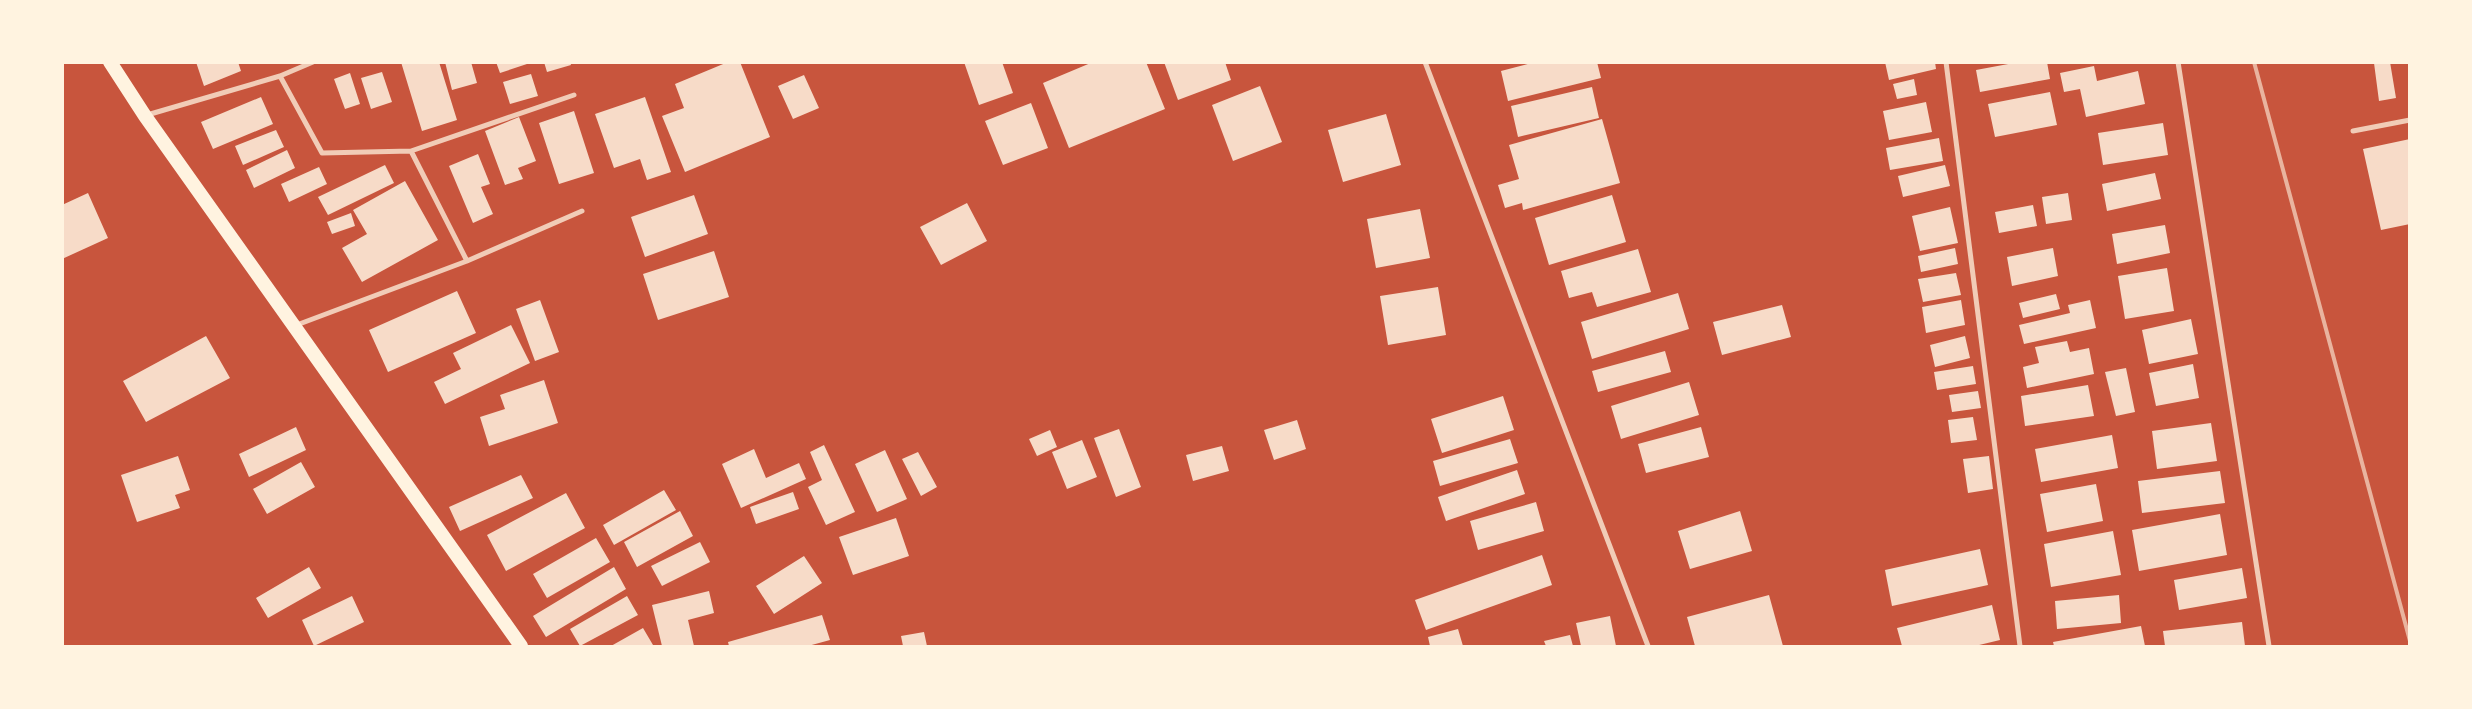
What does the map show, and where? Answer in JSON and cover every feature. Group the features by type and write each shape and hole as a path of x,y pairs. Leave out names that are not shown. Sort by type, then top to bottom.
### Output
{"highway":[{"path":"110,62 145,116 521,646"}],"street":[{"path":"145,116 280,76 313,62"},
{"path":"1425,62 1648,646"},
{"path":"1946,62 2020,646"},
{"path":"2178,62 2269,646"},
{"path":"280,76 322,152 411,150 574,95"},
{"path":"2353,131 2410,120"},
{"path":"411,150 467,261"},
{"path":"294,326 467,261 582,211"}],"building":[{"path":"196,62 238,62 241,71 204,86"},
{"path":"401,62 439,62 457,120 422,131"},
{"path":"445,62 471,62 477,83 452,90"},
{"path":"496,62 530,62 530,63 500,73"},
{"path":"544,62 570,62 571,65 547,72"},
{"path":"728,62 740,62 770,137 685,172 662,116 684,108 675,84"},
{"path":"964,62 1002,62 1013,93 979,105"},
{"path":"1093,62 1146,62 1165,109 1069,148 1043,83"},
{"path":"1164,62 1225,62 1231,80 1178,100"},
{"path":"1535,62 1597,62 1601,78 1508,101 1501,71"},
{"path":"1885,62 1935,62 1936,69 1889,80"},
{"path":"2019,62 2047,62 2050,79 1980,92 1976,70"},
{"path":"2390,62 2396,98 2379,101 2374,63"},
{"path":"2094,66 2097,81 2138,71 2145,104 2086,117 2080,89 2064,92 2060,73"},
{"path":"382,72 392,102 371,109 361,78"},
{"path":"350,73 360,104 345,109 334,79"},
{"path":"531,74 538,96 510,104 503,82"},
{"path":"804,75 819,108 793,119 778,86"},
{"path":"1914,79 1917,95 1897,99 1893,84"},
{"path":"1260,86 1282,142 1233,161 1212,105"},
{"path":"1592,87 1599,118 1518,137 1511,106"},
{"path":"2050,92 2057,125 1995,137 1988,104"},
{"path":"261,97 273,124 213,149 201,122"},
{"path":"645,97 671,172 647,180 640,159 614,168 595,114"},
{"path":"1926,102 1932,132 1889,140 1883,111"},
{"path":"1031,103 1048,148 1003,165 985,121"},
{"path":"574,111 594,173 559,184 539,123"},
{"path":"1386,114 1401,165 1343,182 1328,130"},
{"path":"519,117 536,161 518,168 523,179 505,185 485,131"},
{"path":"1602,119 1620,183 1523,210 1522,203 1505,208 1498,185 1519,179 1509,145"},
{"path":"2163,123 2168,155 2103,165 2098,133"},
{"path":"276,130 284,147 243,165 235,146"},
{"path":"1939,138 1943,161 1890,170 1886,148"},
{"path":"2410,139 2410,224 2381,230 2363,149"},
{"path":"287,150 295,168 254,188 246,170"},
{"path":"478,154 490,184 481,187 493,214 473,223 449,166"},
{"path":"385,165 394,183 328,215 318,197"},
{"path":"1945,165 1950,186 1903,197 1898,176"},
{"path":"319,167 327,184 289,202 281,184"},
{"path":"2155,173 2161,199 2107,211 2102,184"},
{"path":"405,181 438,240 362,282 342,248 367,234 353,210"},
{"path":"88,193 108,238 62,259 62,205"},
{"path":"2068,193 2072,220 2046,224 2042,197"},
{"path":"694,195 708,234 645,257 631,217"},
{"path":"1612,195 1626,242 1549,265 1535,218"},
{"path":"967,203 987,241 941,265 920,227"},
{"path":"2033,205 2037,226 1999,233 1995,212"},
{"path":"1950,207 1958,243 1920,251 1912,216"},
{"path":"1420,209 1430,258 1376,268 1367,219"},
{"path":"351,213 355,226 332,234 327,222"},
{"path":"2165,225 2170,253 2117,264 2112,234"},
{"path":"1955,248 1958,264 1921,272 1918,256"},
{"path":"2053,248 2058,276 2012,286 2007,257"},
{"path":"1638,249 1651,292 1597,307 1592,292 1569,298 1561,271"},
{"path":"714,251 729,297 658,320 643,274"},
{"path":"2167,268 2174,311 2125,319 2118,276"},
{"path":"1956,273 1961,295 1923,302 1918,279"},
{"path":"1438,287 1446,335 1388,345 1380,296"},
{"path":"457,291 476,333 388,372 369,330"},
{"path":"1678,293 1689,329 1592,359 1581,322"},
{"path":"2056,294 2060,309 2023,318 2019,303"},
{"path":"540,300 559,352 535,361 516,309"},
{"path":"1961,300 1965,325 1926,333 1922,307"},
{"path":"2090,300 2096,328 2024,344 2019,325 2070,313 2068,305"},
{"path":"1782,305 1791,337 1722,355 1713,322"},
{"path":"2191,319 2198,354 2149,364 2142,330"},
{"path":"511,325 530,363 445,404 434,382 461,369 453,353"},
{"path":"206,336 230,378 146,422 123,381"},
{"path":"1965,336 1970,358 1935,367 1930,345"},
{"path":"2067,341 2070,352 2089,348 2094,374 2027,388 2023,367 2039,363 2035,347"},
{"path":"1665,351 1671,372 1598,392 1592,371"},
{"path":"2193,364 2199,398 2156,406 2149,373"},
{"path":"1973,366 1976,384 1937,390 1934,372"},
{"path":"2126,368 2135,412 2116,416 2105,372"},
{"path":"544,380 558,423 489,446 480,417 505,409 500,395"},
{"path":"1689,382 1699,415 1621,439 1611,406"},
{"path":"2088,385 2094,416 2025,426 2021,396"},
{"path":"1978,391 1981,408 1952,412 1949,395"},
{"path":"1503,396 1514,430 1442,453 1431,419"},
{"path":"1973,417 1977,440 1951,443 1948,420"},
{"path":"1297,420 1306,449 1274,460 1264,430"},
{"path":"2211,423 2217,461 2157,469 2152,431"},
{"path":"296,427 306,450 249,477 239,454"},
{"path":"1701,427 1709,457 1646,473 1638,444"},
{"path":"1119,429 1141,487 1116,497 1094,438"},
{"path":"1050,430 1057,447 1037,456 1029,439"},
{"path":"2112,435 2118,468 2041,482 2035,449"},
{"path":"1510,439 1518,463 1440,486 1433,461"},
{"path":"1082,440 1097,477 1067,489 1052,452"},
{"path":"824,445 855,512 826,525 808,487 822,480 810,452"},
{"path":"1222,446 1229,471 1193,481 1186,455"},
{"path":"754,449 766,478 799,463 806,479 741,508 722,464"},
{"path":"885,450 907,499 877,512 855,464"},
{"path":"918,452 937,487 921,496 902,459"},
{"path":"178,456 190,490 175,495 180,508 137,522 121,475"},
{"path":"1989,456 1993,489 1968,493 1963,459"},
{"path":"301,462 315,487 267,514 253,489"},
{"path":"1517,470 1525,494 1446,521 1438,497"},
{"path":"2220,471 2225,503 2142,513 2138,481"},
{"path":"521,475 533,498 460,531 449,507"},
{"path":"2096,484 2103,521 2047,532 2040,494"},
{"path":"664,490 676,510 614,545 603,525"},
{"path":"793,492 799,509 756,524 750,507"},
{"path":"566,493 585,528 506,571 487,535"},
{"path":"1536,502 1544,531 1478,550 1470,521"},
{"path":"680,511 693,536 637,567 624,542"},
{"path":"1740,511 1752,551 1690,569 1678,531"},
{"path":"2220,514 2227,555 2139,571 2132,530"},
{"path":"896,518 909,556 853,575 839,537"},
{"path":"2113,531 2121,575 2051,587 2044,544"},
{"path":"596,538 610,562 547,598 533,574"},
{"path":"700,542 710,562 662,586 651,566"},
{"path":"1980,549 1988,585 1892,606 1885,570"},
{"path":"1542,555 1552,585 1426,630 1415,600"},
{"path":"804,556 822,583 774,614 756,586"},
{"path":"309,567 321,588 268,618 256,598"},
{"path":"614,567 626,589 546,637 533,616"},
{"path":"2242,568 2247,598 2179,610 2174,580"},
{"path":"709,591 714,613 688,620 694,646 662,646 652,605"},
{"path":"1769,595 1783,646 1695,646 1687,617"},
{"path":"2119,595 2121,623 2057,629 2055,601"},
{"path":"352,596 364,622 314,646 302,620"},
{"path":"627,596 638,615 580,646 570,629"},
{"path":"1992,605 2000,640 1975,646 1902,646 1897,628"},
{"path":"822,615 830,640 808,646 729,646 728,642"},
{"path":"1610,616 1616,646 1581,646 1576,623"},
{"path":"2242,622 2245,646 2165,646 2163,631"},
{"path":"2141,626 2145,646 2054,646 2053,642"},
{"path":"643,628 653,645 611,646"},
{"path":"1458,629 1463,646 1430,646 1428,637"},
{"path":"924,632 927,646 903,646 901,636"},
{"path":"1570,635 1573,646 1546,646 1544,641"}],"railway":[{"path":"2254,62 2410,641"}]}
